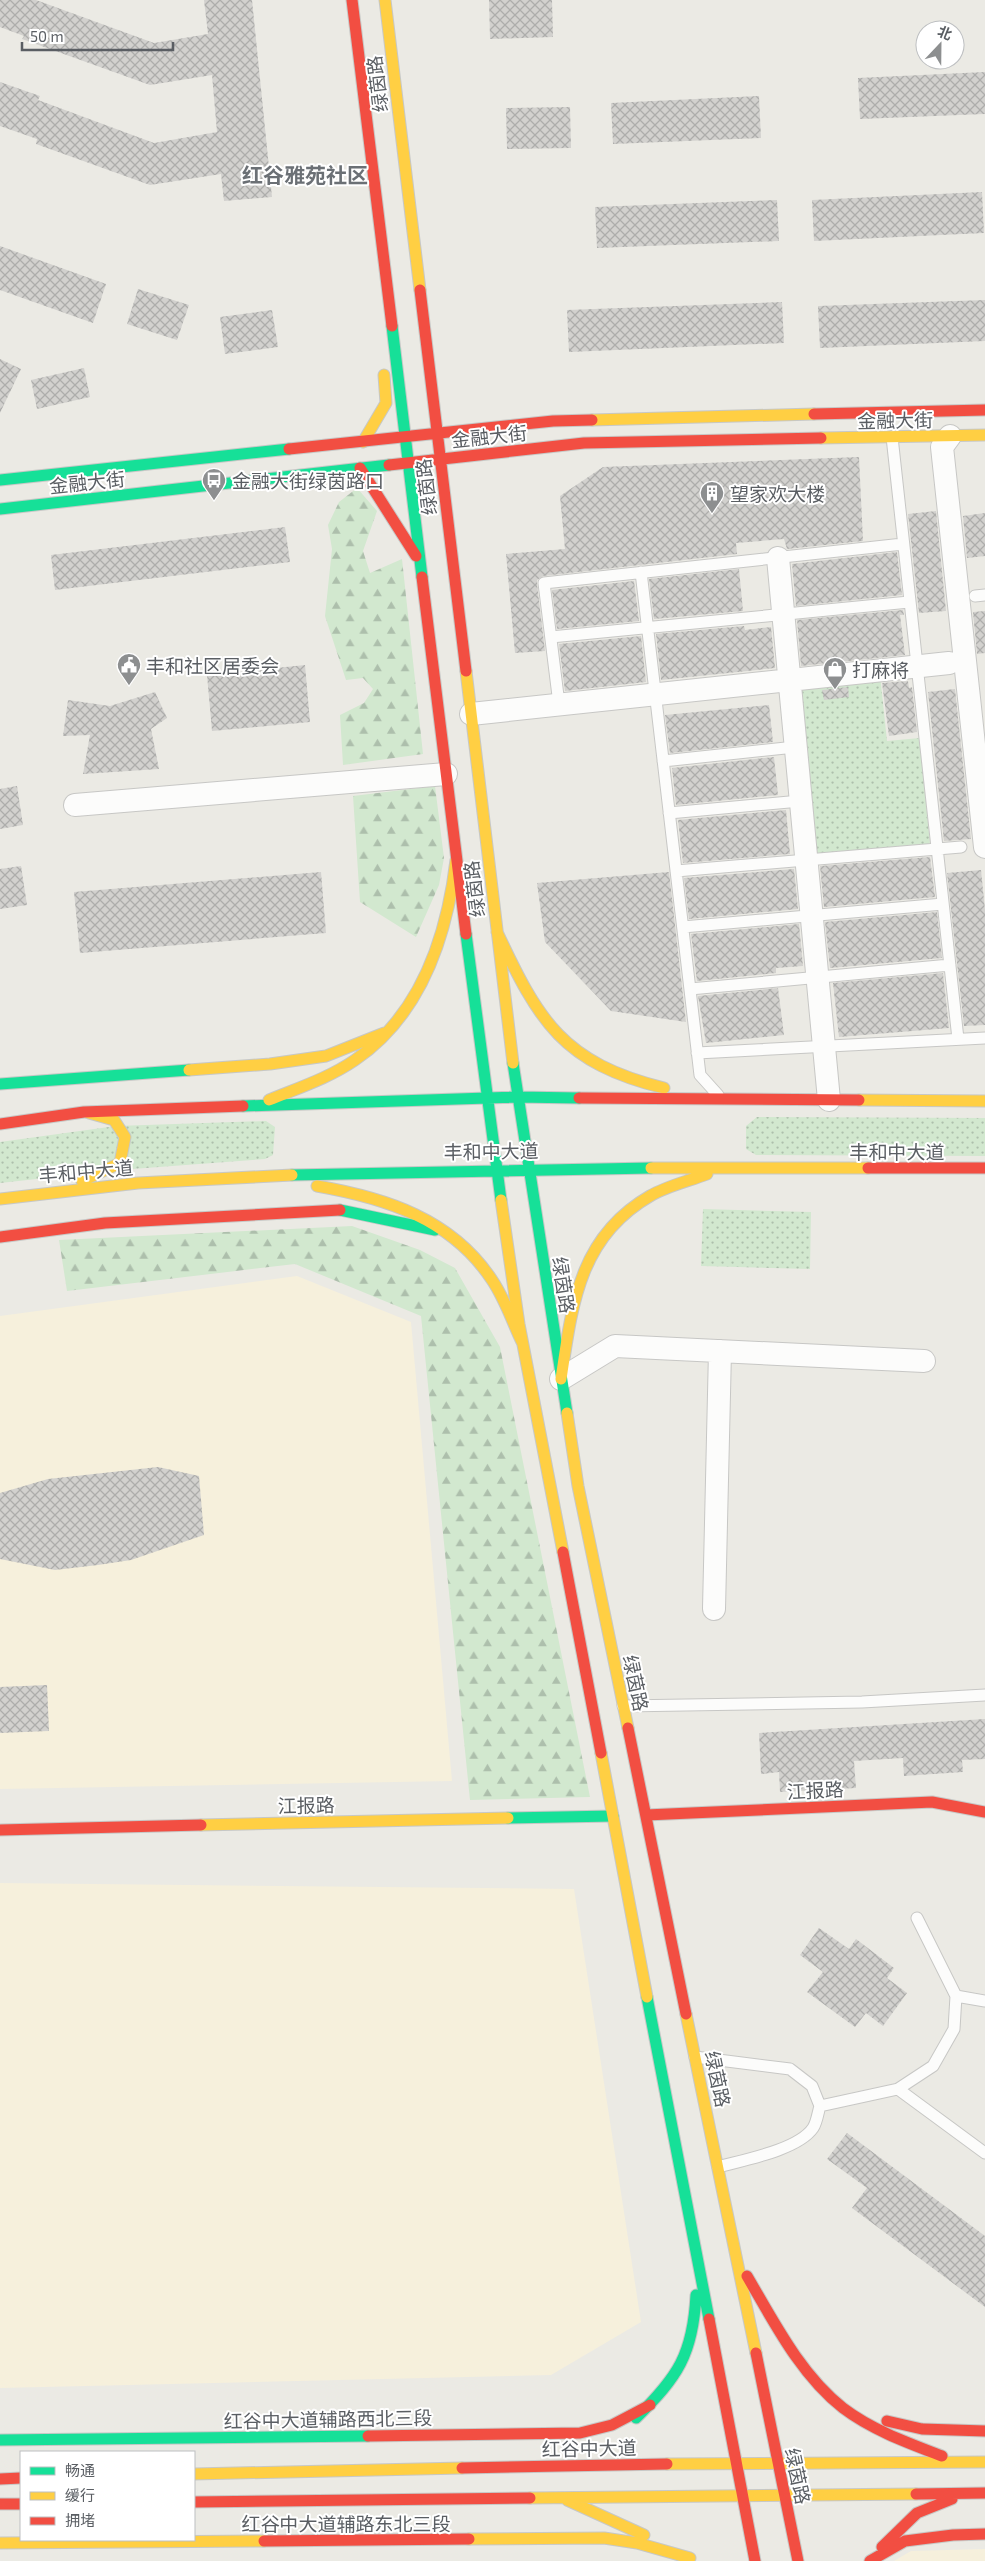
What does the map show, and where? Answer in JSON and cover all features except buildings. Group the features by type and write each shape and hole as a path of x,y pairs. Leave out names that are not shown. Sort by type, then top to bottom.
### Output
{"main road":[{"name":"绿茵路","path":"352,0 486,1098 522,1342 755,2561"},
{"name":"绿茵路","path":"385,0 517,1097 578,1486 798,2561"},
{"path":"378,309 386,282"},
{"path":"363,442 386,403 383,367"},
{"name":"金融大街","path":"0,480 554,421 985,410"},
{"name":"金融大街","path":"0,509 584,443 985,436"},
{"path":"360,468 420,562"},
{"path":"256,1106 356,1060 390,1030 419,988 437,947 449,910 456,860"},
{"path":"497,932 519,980 539,1014 564,1042 593,1064 638,1083 722,1099"},
{"path":"0,1084 270,1064 326,1056 390,1030"},
{"path":"0,1124 84,1112 517,1097 985,1102"},
{"path":"67,1188 120,1163 125,1136 114,1120 84,1112"},
{"name":"丰和中大道","path":"0,1199 67,1188 259,1176 496,1168 985,1168"},
{"path":"562,1379 572,1305 590,1256 617,1219 651,1195 724,1168"},
{"path":"259,1176 365,1194 424,1216 467,1248 492,1280 522,1342"},
{"path":"0,1237 105,1223 344,1210 446,1232"},
{"name":"江报路","path":"646,1815 932,1802 985,1812"},
{"name":"江报路","path":"0,1830 613,1816"},
{"path":"736,2257 799,2362 835,2402 906,2443 958,2462"},
{"path":"616,2437 650,2405 686,2354 695,2316 698,2264"},
{"path":"835,2402 882,2420 922,2429 985,2431"},
{"name":"红谷中大道辅路西北三段","path":"0,2440 580,2433 612,2425 650,2405"},
{"path":"574,2466 595,2452"},
{"name":"红谷中大道","path":"195,2474 736,2462 985,2462"},
{"path":"0,2479 20,2478"},
{"path":"869,2561 917,2513 964,2493"},
{"path":"195,2502 985,2493"},
{"path":"561,2497 672,2546 692,2560"},
{"path":"0,2504 20,2504"},
{"path":"869,2561 905,2541 953,2535 985,2534"},
{"name":"红谷中大道辅路东北三段","path":"0,2543 199,2546 604,2538 637,2543 692,2560"}],"street":[{"path":"950,436 942,447 981,781 985,847"},
{"path":"778,558 828,1100"},
{"path":"471,714 949,663"},
{"path":"75,804 446,774"},
{"path":"562,1379 615,1346 924,1361"},
{"path":"714,1609 720,1352"}],"lane":[{"path":"892,437 902,544 958,1039"},
{"path":"559,704 544,583 902,544"},
{"path":"641,572 700,1075 722,1099"},
{"path":"551,637 909,602"},
{"path":"663,761 795,747"},
{"path":"669,812 800,801"},
{"path":"676,871 961,847"},
{"path":"683,927 943,904"},
{"path":"690,989 950,965"},
{"path":"697,1053 985,1038"},
{"path":"624,1706 862,1702 985,1695"},
{"path":"820,2106 898,2089 933,2066 954,2029 956,1996 917,1918"},
{"path":"956,1996 985,2000"},
{"path":"695,2057 790,2069 812,2086 820,2106 813,2128 791,2145 773,2152 718,2167"},
{"path":"898,2089 985,2152"}],"shaded area":[{"path":"297,1276 411,1322 452,1781 0,1789 0,1316"},
{"path":"0,1883 574,1889 641,2322 551,2375 0,2388"},
{"path":"985,2549 985,2561 894,2561 911,2551"}],"green space":[{"path":"357,488 377,511 363,551 370,573 402,559 423,754 343,765 340,715 364,703 373,689 363,678 346,680 325,616 332,549 328,525 339,502"},
{"path":"880,675 887,741 920,738 930,844 810,855 793,683"},
{"path":"435,786 444,858 439,885 416,937 360,902 353,796"},
{"path":"757,1117 985,1118 985,1156 756,1155 746,1149 746,1126"},
{"path":"266,1121 275,1127 273,1155 265,1159 119,1170 0,1183 0,1142 116,1126"},
{"path":"703,1209 811,1212 810,1269 701,1266"},
{"path":"352,1226 420,1250 455,1268 500,1347 590,1797 470,1800 421,1316 295,1264 67,1291 59,1240"}],"traffic: fast":[{"path":"392,326 422,577"},
{"path":"0,480 289,449"},
{"path":"0,509 389,465"},
{"path":"466,934 501,1200"},
{"path":"513,1063 567,1413"},
{"path":"0,1084 189,1070"},
{"path":"243,1106 517,1097 579,1098"},
{"path":"292,1175 651,1168"},
{"path":"340,1210 435,1230"},
{"path":"508,1818 613,1816"},
{"path":"647,1997 709,2319"},
{"path":"636,2418 663,2390 681,2363 691,2333 696,2295"},
{"path":"0,2440 368,2436"}],"traffic: slow":[{"path":"385,0 420,290"},
{"path":"363,442 386,403 384,375"},
{"path":"592,420 814,414"},
{"path":"821,438 985,435"},
{"path":"466,671 513,1063"},
{"path":"269,1100 335,1072 355,1060 378,1042 397,1020 414,997 427,972 437,945 446,917 456,860"},
{"path":"497,932 527,991 558,1034 578,1051 601,1066 630,1078 664,1088"},
{"path":"189,1070 270,1064 326,1056 384,1033"},
{"path":"859,1100 985,1101"},
{"path":"82,1181 120,1163 125,1137 114,1120 89,1113"},
{"path":"651,1168 868,1168"},
{"path":"561,1379 575,1299 583,1275 594,1252 608,1231 626,1213 650,1196 671,1186 707,1174"},
{"path":"0,1199 138,1183 292,1175"},
{"path":"317,1186 368,1197 392,1205 437,1227 457,1241 476,1259 497,1287 522,1342"},
{"path":"501,1200 519,1324 563,1552"},
{"path":"567,1413 578,1486 628,1728"},
{"path":"601,1753 647,1997"},
{"path":"201,1825 508,1818"},
{"path":"686,2014 756,2353"},
{"path":"667,2464 985,2462"},
{"path":"195,2474 462,2468"},
{"path":"530,2498 916,2494"},
{"path":"567,2500 644,2535"},
{"path":"469,2539 604,2538 637,2543 690,2558"},
{"path":"0,2543 264,2541"}],"traffic: jam":[{"path":"352,0 392,326"},
{"path":"420,290 466,671"},
{"path":"814,414 985,410"},
{"path":"289,449 553,421 592,420"},
{"path":"389,465 584,443 821,438"},
{"path":"360,468 416,556"},
{"path":"422,577 466,934"},
{"path":"579,1098 859,1100"},
{"path":"0,1124 84,1112 243,1106"},
{"path":"868,1168 985,1168"},
{"path":"0,1237 105,1223 340,1210"},
{"path":"563,1552 601,1753"},
{"path":"628,1728 686,2014"},
{"path":"646,1815 932,1802 985,1812"},
{"path":"0,1830 201,1825"},
{"path":"747,2276 778,2329 801,2363 814,2380 843,2408 866,2423 942,2456"},
{"path":"709,2319 755,2561"},
{"path":"756,2353 798,2561"},
{"path":"368,2436 580,2433 612,2425 650,2405"},
{"path":"887,2421 922,2429 985,2431"},
{"path":"462,2468 667,2464"},
{"path":"0,2479 20,2478"},
{"path":"916,2494 985,2493"},
{"path":"195,2502 530,2498"},
{"path":"882,2547 917,2513 952,2499"},
{"path":"0,2504 20,2504"},
{"path":"870,2561 905,2541 953,2535 985,2534"},
{"path":"264,2541 469,2539"}],"place":[{"name":"金融大街绿茵路口","path":"214,501"},
{"name":"望家欢大楼","path":"712,514"},
{"name":"丰和社区居委会","path":"129,686"},
{"name":"打麻将","path":"835,690"}],"district":[{"name":"红谷雅苑社区","path":"305,174"}]}
